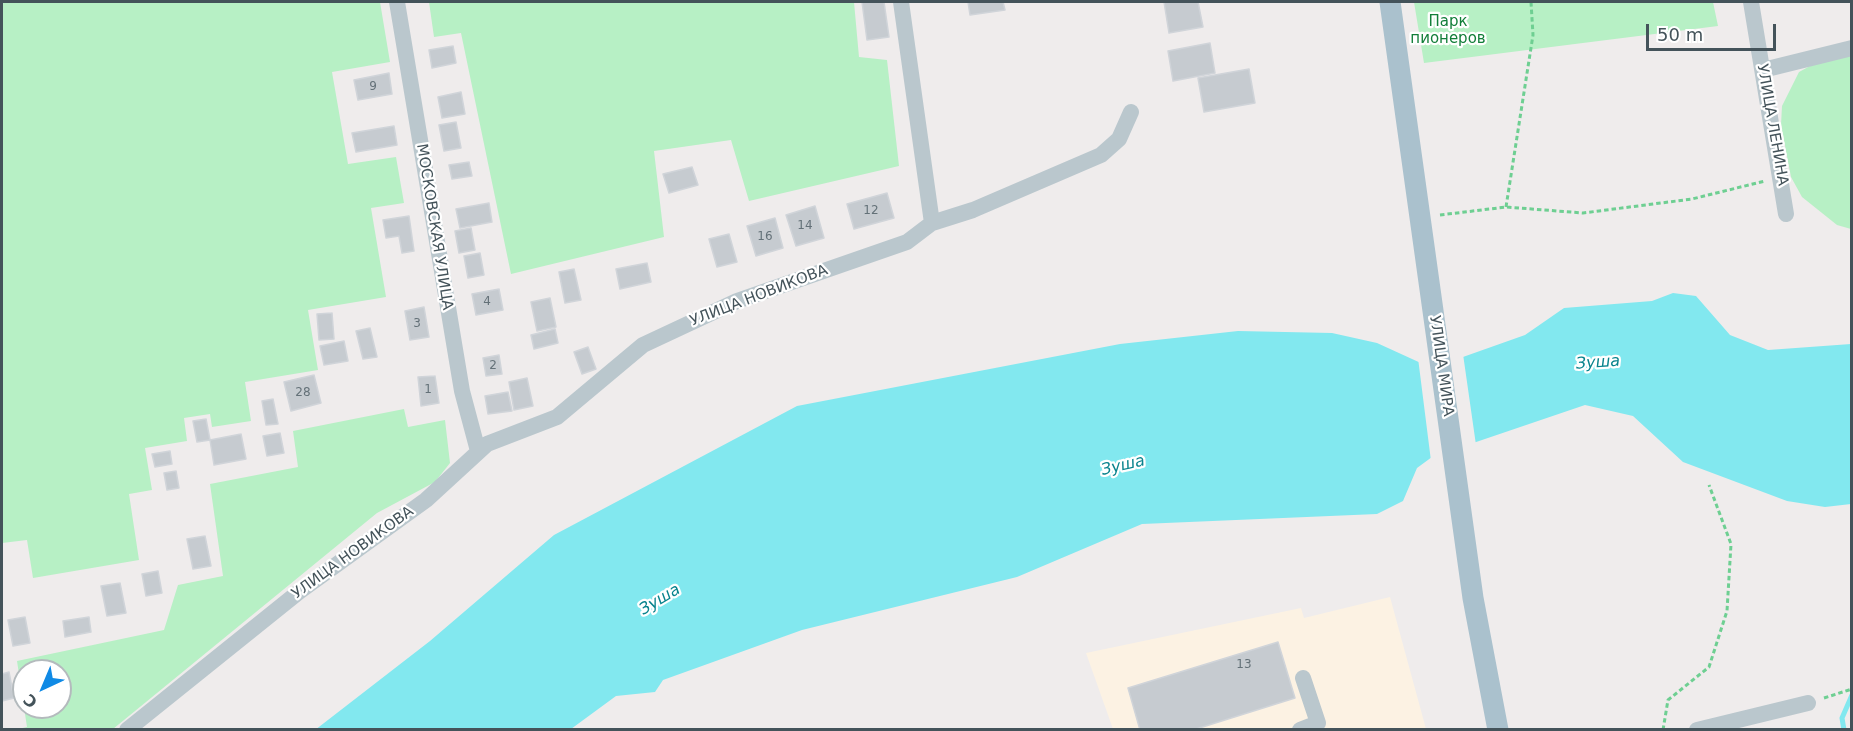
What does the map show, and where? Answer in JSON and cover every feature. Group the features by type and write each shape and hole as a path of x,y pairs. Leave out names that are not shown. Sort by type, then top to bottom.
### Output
{"main road":[{"name":"УЛИЦА МИРА","path":"1390,2 1473,598 1498,729"}],"street":[{"name":"МОСКОВСКАЯ УЛИЦА","path":"397,2 462,391 478,452"},
{"path":"901,2 932,223"},
{"name":"УЛИЦА ЛЕНИНА","path":"1751,2 1782,177 1786,214"},
{"path":"1763,70 1851,48"},
{"name":"УЛИЦА НОВИКОВА","path":"127,729 300,591 426,500 487,444 557,417 642,345 737,301 907,242 932,223 973,210 1101,155 1119,139 1131,112"},
{"path":"1300,729 1318,723 1303,678"},
{"path":"1697,729 1808,703"}],"path":[{"path":"1506,207 1533,35 1532,2"},
{"path":"1437,215 1506,207 1583,213 1692,199 1782,177"},
{"path":"1664,729 1668,700 1709,667 1727,611 1731,544 1709,484"},
{"path":"1808,703 1851,689"}],"shaded area":[{"path":"1390,597 1426,729 1113,729 1086,653 1301,608 1304,618"}],"green space":[{"path":"2,2 380,2 390,62 332,72 348,164 396,157 404,203 371,208 386,297 308,310 318,370 245,382 251,421 212,427 210,414 184,418 187,441 145,448 152,490 129,494 139,560 33,578 27,540 2,543"},
{"path":"429,2 854,2 859,57 887,60 899,166 749,201 731,140 654,151 664,237 511,274 461,33 434,37"},
{"name":"Парк пионеров","path":"1414,2 1713,2 1718,26 1424,63"},
{"path":"1851,54 1851,229 1837,225 1802,197 1791,177 1781,125 1782,106 1799,72 1821,60"},
{"path":"404,409 408,427 445,420 450,463 435,482 377,513 113,729 18,729 27,727 26,719 72,719 72,659 26,659 164,630 178,585 223,576 210,484 298,467 293,431"}],"water":[{"name":"Зуша","path":"1673,293 1696,296 1730,335 1768,350 1851,344 1851,504 1825,507 1787,501 1683,462 1633,416 1585,405 1432,457 1417,468 1403,501 1377,514 1142,524 1017,577 802,630 663,680 655,692 616,696 571,729 315,730 430,641 554,535 797,406 1120,344 1238,331 1332,333 1377,343 1423,364 1446,363 1525,335 1564,308 1652,301"}],"pier":[{"path":"1463,354 1476,445 1431,461 1418,358 1424,361 1445,360"}],"building":[{"path":"862,2 884,2 889,37 867,40"},
{"path":"968,2 1003,2 1005,10 970,15"},
{"path":"1164,2 1198,2 1203,27 1169,33"},
{"path":"1210,43 1215,73 1173,81 1168,51"},
{"path":"453,46 456,63 432,68 429,50"},
{"path":"1249,69 1255,103 1204,112 1198,78"},
{"path":"389,73 392,94 358,100 354,80"},
{"path":"461,92 465,114 442,118 438,97"},
{"path":"456,122 461,148 444,151 439,125"},
{"path":"394,126 397,145 356,152 352,133"},
{"path":"469,162 472,176 452,179 449,165"},
{"path":"692,167 698,185 669,193 663,174"},
{"path":"887,193 894,218 854,229 847,204"},
{"path":"489,203 492,222 460,228 456,209"},
{"path":"815,206 824,238 796,246 786,215"},
{"path":"409,216 414,251 402,253 399,236 386,238 383,220"},
{"path":"775,218 783,248 756,256 747,226"},
{"path":"471,228 475,250 459,253 455,231"},
{"path":"729,234 737,262 717,267 709,239"},
{"path":"480,253 484,275 468,278 464,256"},
{"path":"647,263 651,282 620,289 616,269"},
{"path":"574,269 581,300 565,303 559,272"},
{"path":"499,289 503,310 476,315 472,294"},
{"path":"550,298 556,327 537,331 531,302"},
{"path":"424,307 429,337 410,340 405,311"},
{"path":"332,313 334,339 319,340 317,314"},
{"path":"370,328 377,357 363,359 356,331"},
{"path":"555,329 558,343 534,349 531,335"},
{"path":"344,341 348,361 324,365 320,346"},
{"path":"588,347 596,369 582,374 574,352"},
{"path":"499,355 502,374 486,376 483,358"},
{"path":"314,375 321,403 291,411 284,382"},
{"path":"435,376 439,403 421,406 418,377"},
{"path":"527,378 533,406 514,410 509,382"},
{"path":"508,392 512,411 488,414 485,396"},
{"path":"273,399 278,424 266,425 262,401"},
{"path":"206,419 210,440 197,442 193,421"},
{"path":"280,433 284,453 267,456 263,436"},
{"path":"241,434 246,459 214,465 210,440"},
{"path":"170,451 172,464 155,467 152,454"},
{"path":"176,471 179,488 167,490 164,473"},
{"path":"205,536 211,566 193,569 187,539"},
{"path":"158,571 162,593 146,596 142,574"},
{"path":"120,583 126,613 107,616 101,586"},
{"path":"25,617 30,643 13,646 8,620"},
{"path":"89,617 91,632 65,637 63,621"},
{"path":"1278,642 1295,698 1193,730 1140,730 1128,688"},
{"path":"9,672 12,698 2,701 2,674"}],"waterway":[{"path":"1844,730 1842,718 1852,695"}]}
